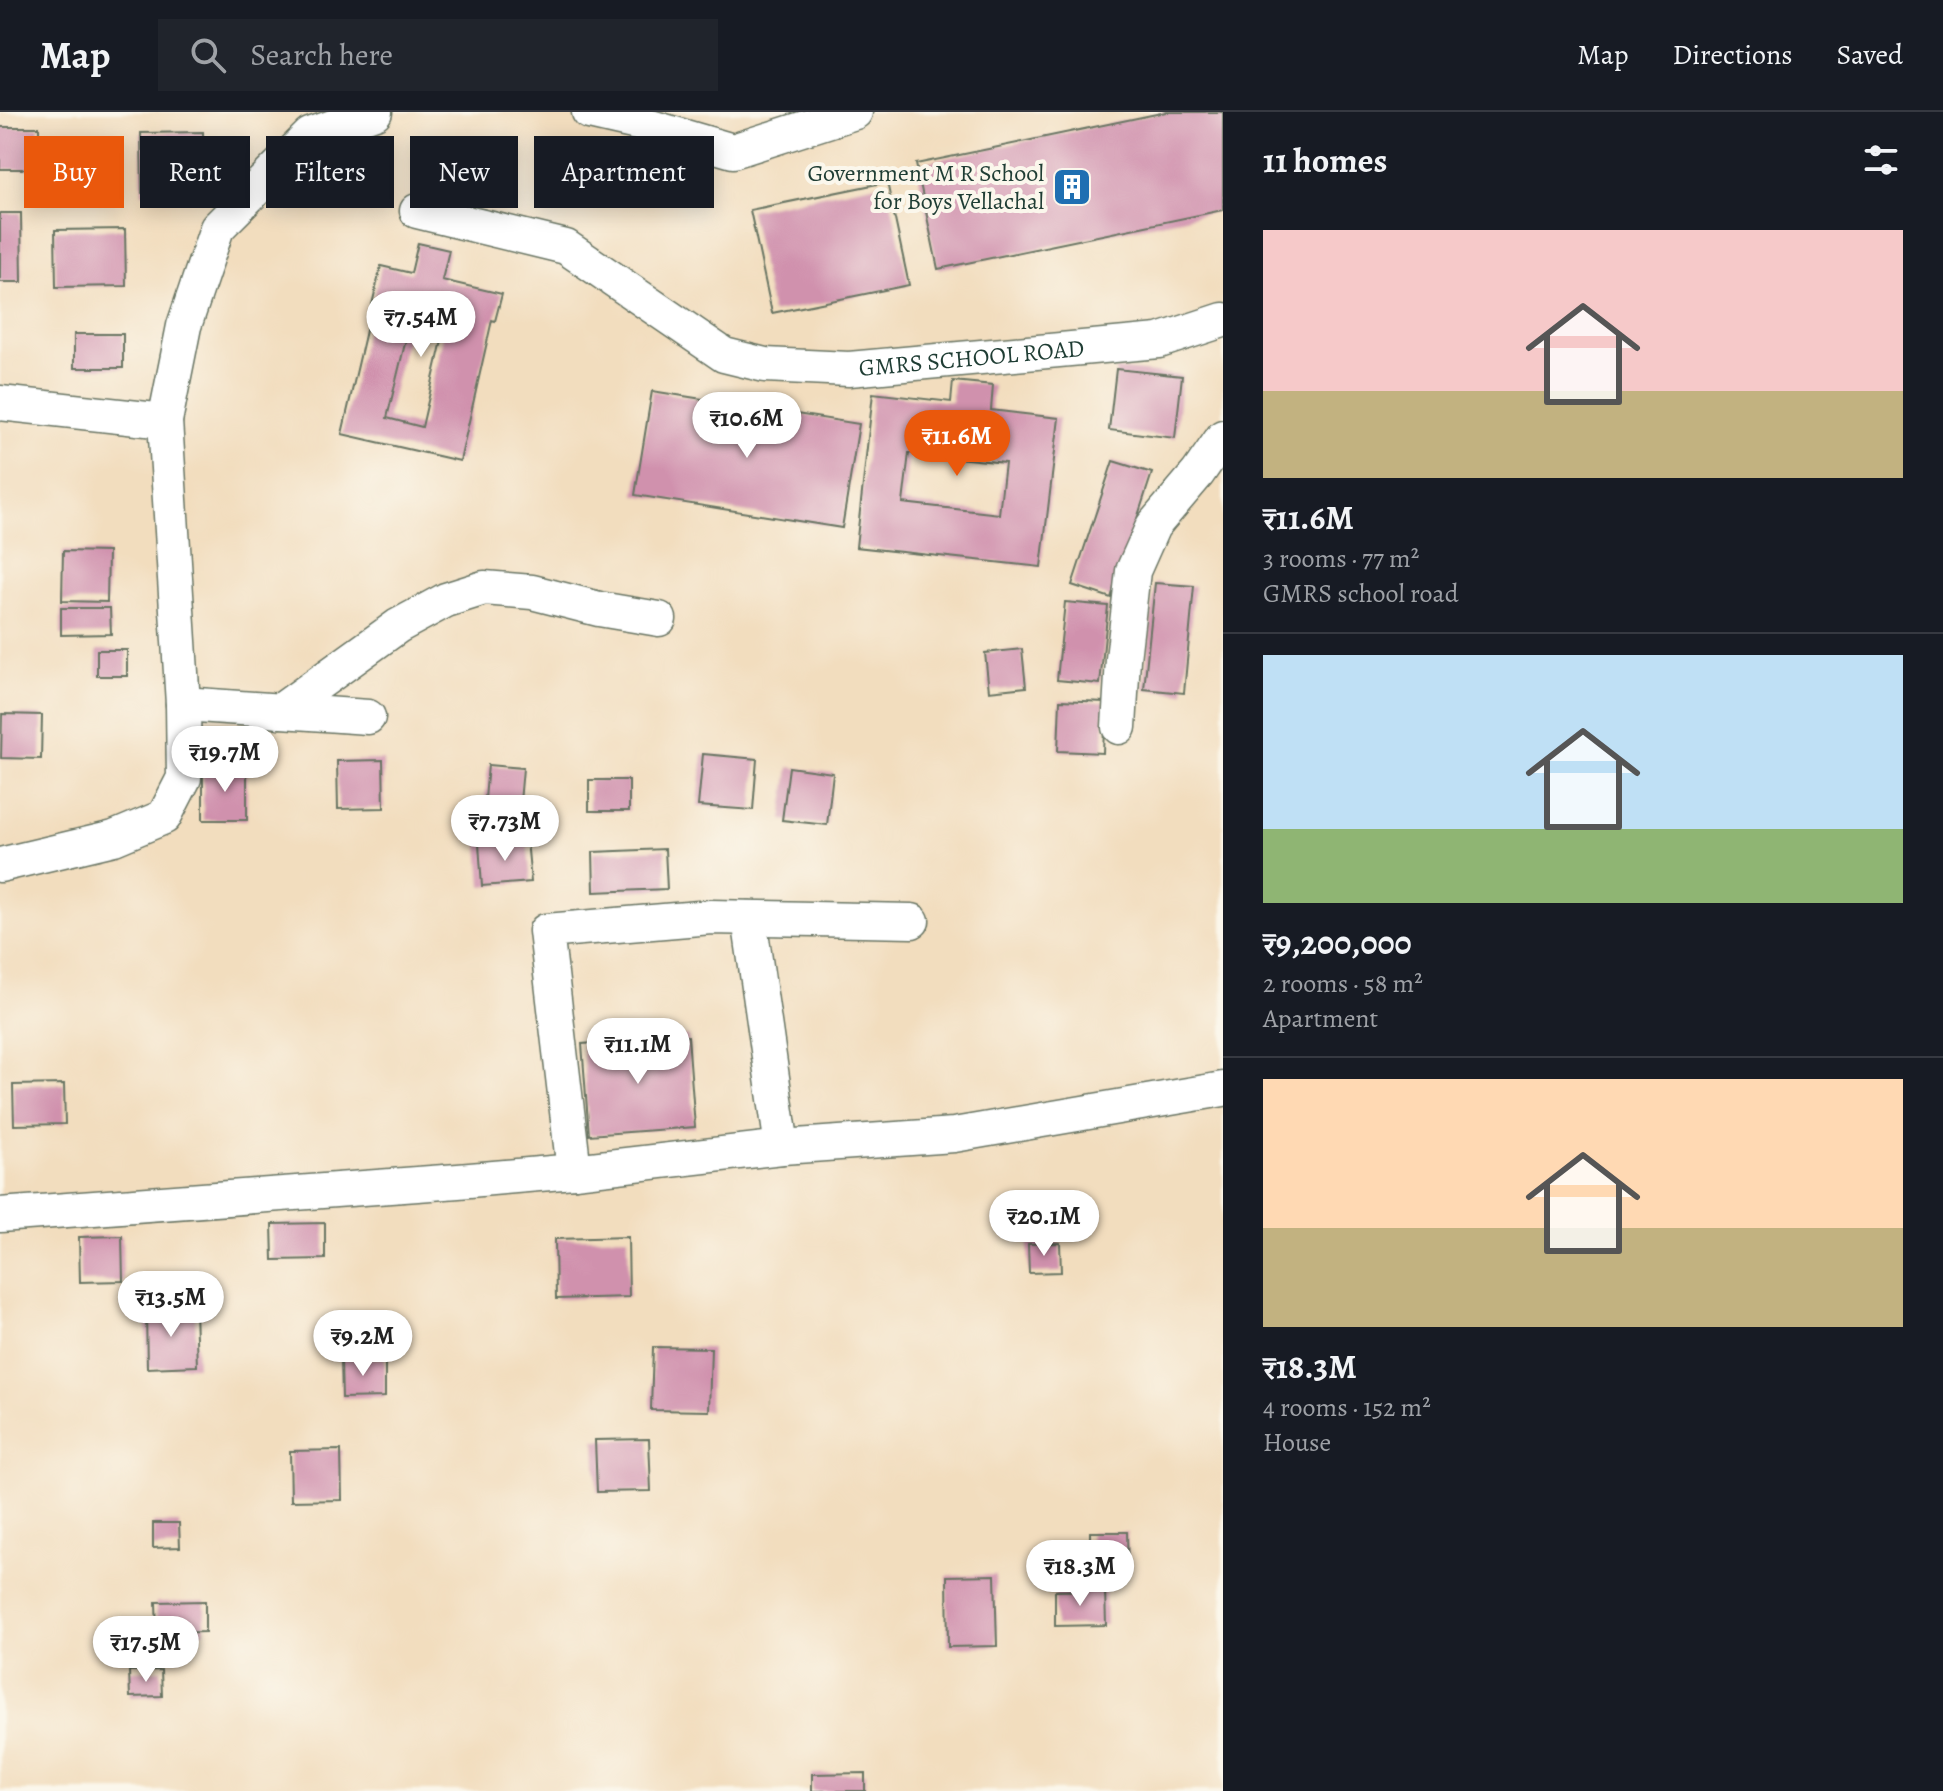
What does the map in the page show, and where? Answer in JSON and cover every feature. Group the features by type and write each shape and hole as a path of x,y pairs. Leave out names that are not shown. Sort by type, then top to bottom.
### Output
{"street":[{"path":"0,865 114,838 164,817 184,778 183,704 165,421 184,326 217,228 310,135 375,112"},
{"path":"589,112 733,151 855,112"},
{"name":"GMRS SCHOOL ROAD","path":"417,211 566,247 724,355 765,365 849,369 1159,341 1223,320"},
{"path":"0,403 165,421"},
{"path":"1119,727 1133,571 1153,526 1198,473 1223,437"},
{"path":"280,711 398,626 446,600 484,588 532,592 599,609 659,619"},
{"path":"183,704 368,717"},
{"path":"574,1171 546,931 711,917 912,921"},
{"path":"749,918 782,1147"},
{"path":"0,1215 458,1181 782,1147 954,1135 1223,1089"}],"building":[{"name":"Government M R School for Boys Vellachal","path":"1166,112 1223,112 1223,210 938,269 916,164"},
{"path":"0,127 39,127 39,136 24,136 24,169 0,169"},
{"path":"203,132 203,136 141,136 141,133"},
{"path":"887,182 909,285 772,313 750,210"},
{"path":"0,213 21,213 22,282 0,282"},
{"path":"125,229 126,286 56,287 55,230"},
{"path":"418,243 449,250 442,280 502,294 495,321 492,320 460,461 342,434 381,266 411,273","holes":["415,302 449,310 422,427 387,418"]},
{"path":"74,334 123,334 123,368 74,368"},
{"path":"1116,369 1182,376 1175,438 1109,430"},
{"path":"953,381 993,385 991,410 1059,418 1041,567 856,547 873,393 951,402","holes":["909,453 1005,463 999,514 903,503"]},
{"path":"652,391 859,424 842,528 635,495"},
{"path":"1113,461 1152,473 1111,598 1072,585"},
{"path":"63,551 108,552 107,602 62,601"},
{"path":"1155,583 1194,586 1184,693 1144,689"},
{"path":"1065,602 1108,606 1100,684 1057,680"},
{"path":"61,608 110,608 111,634 61,635"},
{"path":"1022,649 1026,687 989,691 985,653"},
{"path":"97,650 127,650 127,676 97,676"},
{"path":"1060,700 1105,702 1103,753 1058,751"},
{"path":"2,714 42,715 41,759 1,758"},
{"path":"703,754 757,759 753,810 698,806"},
{"path":"383,760 384,808 338,809 337,761"},
{"path":"488,765 523,768 520,802 485,799"},
{"path":"789,767 833,773 827,825 782,820"},
{"path":"203,769 247,769 247,820 203,820"},
{"path":"589,780 629,780 629,811 589,811"},
{"path":"527,840 531,882 482,886 479,844"},
{"path":"665,849 667,889 594,892 593,852"},
{"path":"688,1036 695,1127 589,1135 582,1044"},
{"path":"64,1084 65,1124 14,1125 13,1085"},
{"path":"325,1223 325,1259 273,1260 272,1224"},
{"path":"122,1236 123,1281 80,1282 79,1237"},
{"path":"628,1237 629,1297 556,1299 555,1239"},
{"path":"1060,1243 1061,1272 1029,1273 1028,1244"},
{"path":"195,1311 197,1366 147,1368 146,1312"},
{"path":"653,1347 711,1348 709,1411 651,1410"},
{"path":"385,1358 385,1397 342,1398 341,1359"},
{"path":"649,1439 651,1491 597,1492 595,1440"},
{"path":"341,1450 342,1500 291,1501 290,1451"},
{"path":"153,1523 179,1523 180,1547 153,1548"},
{"path":"1090,1532 1127,1532 1128,1570 1090,1571"},
{"path":"995,1575 997,1646 948,1647 947,1576"},
{"path":"1105,1590 1106,1625 1055,1626 1055,1591"},
{"path":"205,1601 205,1632 157,1633 156,1602"},
{"path":"161,1670 162,1696 130,1697 129,1671"},
{"path":"865,1773 865,1791 812,1791 812,1774"}],"place":[{"name":"Government M R School for Boys Vellachal","path":"1072,187"}]}
